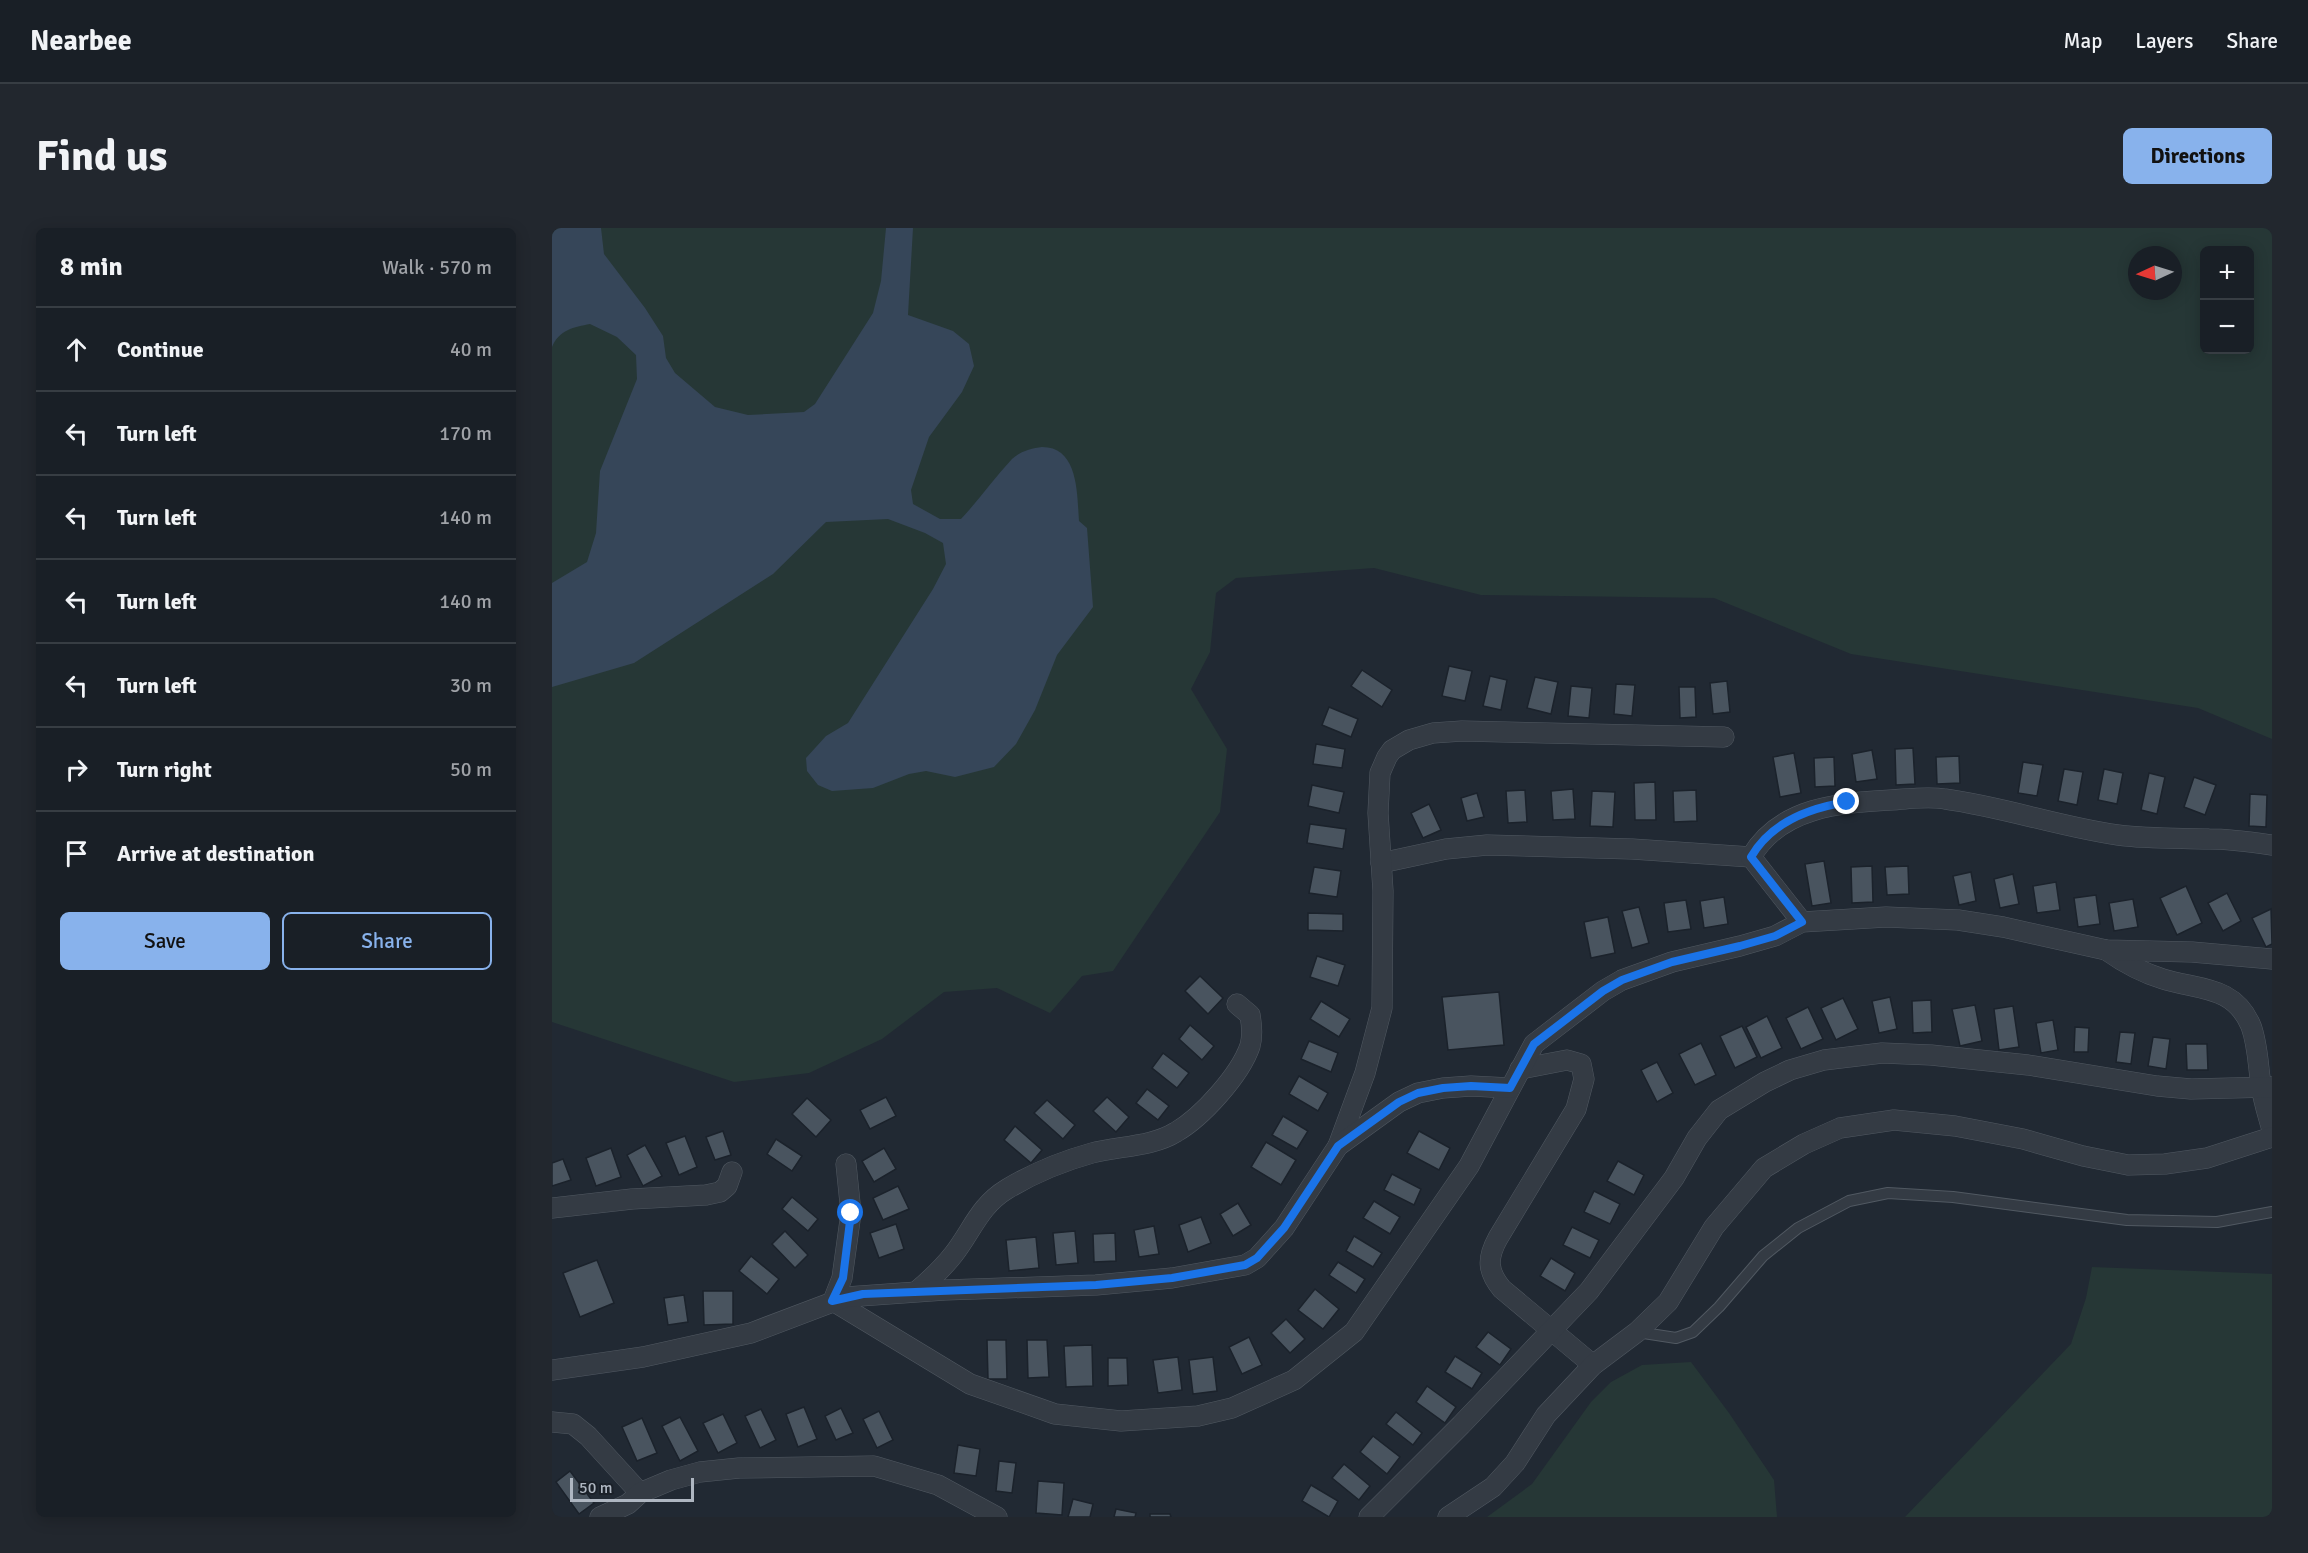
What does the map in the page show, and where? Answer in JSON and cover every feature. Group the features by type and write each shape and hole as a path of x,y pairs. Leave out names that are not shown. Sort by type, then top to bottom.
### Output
{"street":[{"path":"552,1370 643,1357 751,1333 832,1301 863,1294 1096,1285 1172,1278 1245,1265 1257,1258 1284,1228 1338,1146 1365,1073 1382,1008 1383,891 1378,813 1380,773 1392,750 1416,738 1433,733 1462,731 1724,737"},
{"path":"1751,857 1768,836 1801,813 1822,806 1847,802 1923,798 1968,802 2077,829 2119,835 2211,839 2272,845"},
{"path":"1381,863 1465,846 1499,845 1632,849 1751,857 1802,922"},
{"path":"832,1301 970,1384 1055,1414 1121,1421 1198,1416 1232,1408 1294,1380 1354,1332 1469,1166 1534,1044 1603,991 1622,980 1672,962 1775,936 1802,922 1886,917 1958,920 2003,927 2106,950 2192,952 2272,959"},
{"path":"2106,950 2123,962 2160,978 2214,991 2231,999 2243,1012 2251,1027 2267,1087 2272,1130"},
{"path":"917,1291 952,1257 981,1212 1007,1189 1039,1173 1090,1154 1175,1133 1198,1115 1218,1095 1239,1067 1249,1048 1253,1031 1250,1015 1238,1005"},
{"path":"1369,1517 1553,1330 1603,1272 1674,1178 1697,1138 1719,1110 1765,1082 1790,1070 1824,1060 1855,1055 1905,1053 2028,1065 2157,1086 2191,1089 2267,1087"},
{"path":"1520,1069 1567,1060 1581,1064 1584,1071 1581,1095 1576,1108 1491,1250 1488,1264 1493,1279 1502,1289 1593,1365"},
{"path":"1338,1146 1399,1102 1418,1093 1471,1086 1510,1088"},
{"path":"1448,1517 1493,1487 1515,1463 1546,1415 1593,1365 1637,1332 1668,1302 1714,1227 1764,1168 1804,1144 1840,1128 1894,1120 1955,1126 2023,1139 2083,1156 2128,1165 2164,1164 2207,1158 2272,1137"},
{"path":"832,1301 843,1278 851,1213 846,1164"},
{"path":"552,1208 632,1199 706,1195 720,1192 727,1185 732,1172"},
{"path":"552,1422 573,1424 588,1436 640,1492"},
{"path":"600,1517 628,1504 640,1492 700,1472 739,1468 874,1466 938,1485 998,1517"}],"lane":[{"path":"1637,1332 1676,1338 1693,1332 1719,1307 1763,1256 1798,1228 1849,1202 1888,1193 1953,1197 2127,1220 2217,1221 2272,1212"}],"shaded area":[{"path":"552,228 2272,228 2272,739 2198,708 1851,654 1714,598 1481,595 1374,568 1236,578 1216,593 1210,652 1191,689 1227,749 1220,812 1113,971 1082,976 1050,1013 997,988 944,992 882,1039 809,1073 734,1082 552,1022"},
{"path":"2092,1267 2272,1274 2272,1517 1905,1517 2071,1344 2086,1298"},
{"path":"1691,1362 1774,1480 1777,1517 1487,1517 1532,1484 1591,1402 1611,1382 1642,1365"}],"water":[{"path":"552,228 601,228 604,254 663,336 666,358 675,373 715,407 748,415 804,412 815,404 873,313 881,281 886,228 913,228 908,315 953,331 969,344 974,366 962,392 929,437 911,490 913,504 940,519 961,519 1012,459 1018,454 1042,447 1054,449 1063,455 1069,464 1074,474 1079,521 1087,528 1093,607 1057,655 1035,710 1016,744 994,767 955,777 926,771 909,774 873,788 832,791 818,785 807,771 806,758 826,736 848,723 933,589 946,564 943,543 925,533 888,519 826,522 773,574 634,663 552,687 552,583 587,562 596,533 600,471 637,379 636,355 617,337 590,324 563,333 552,347"}],"building":[{"path":"1449,666 1472,671 1465,701 1442,696"},
{"path":"1362,670 1392,690 1382,707 1351,686"},
{"path":"1490,676 1507,680 1501,710 1483,706"},
{"path":"1535,677 1558,682 1551,714 1527,708"},
{"path":"1727,681 1730,712 1713,714 1710,683"},
{"path":"1616,684 1635,685 1632,716 1614,714"},
{"path":"1571,686 1592,688 1589,718 1568,716"},
{"path":"1679,687 1695,687 1696,717 1680,718"},
{"path":"1329,707 1358,719 1351,737 1322,725"},
{"path":"1316,744 1345,749 1342,768 1313,764"},
{"path":"1913,748 1915,784 1896,785 1895,749"},
{"path":"1872,750 1877,779 1856,782 1852,754"},
{"path":"1794,753 1801,793 1780,797 1773,757"},
{"path":"1959,756 1960,783 1937,784 1936,757"},
{"path":"1834,757 1835,786 1815,787 1814,758"},
{"path":"2023,762 2043,765 2037,796 2018,793"},
{"path":"2064,769 2083,772 2077,805 2058,801"},
{"path":"2104,769 2123,773 2117,804 2098,800"},
{"path":"2149,773 2165,777 2157,814 2141,810"},
{"path":"2194,777 2216,785 2205,815 2184,807"},
{"path":"1655,782 1656,820 1635,820 1634,783"},
{"path":"1312,785 1344,792 1339,813 1308,806"},
{"path":"1573,789 1575,819 1553,820 1551,791"},
{"path":"1525,790 1527,822 1508,823 1506,791"},
{"path":"1696,790 1697,821 1674,822 1673,791"},
{"path":"1592,791 1615,792 1613,827 1590,826"},
{"path":"1477,793 1484,817 1467,821 1461,798"},
{"path":"2250,794 2267,795 2266,827 2249,826"},
{"path":"1429,804 1441,830 1423,838 1411,813"},
{"path":"1310,824 1346,829 1343,849 1307,843"},
{"path":"1824,861 1831,903 1812,906 1805,864"},
{"path":"1872,866 1873,902 1852,903 1851,867"},
{"path":"1908,866 1909,894 1887,895 1885,867"},
{"path":"1314,867 1341,871 1337,897 1309,893"},
{"path":"1971,872 1976,901 1959,905 1953,876"},
{"path":"2013,874 2019,904 2000,908 1994,879"},
{"path":"2056,882 2060,910 2037,913 2033,886"},
{"path":"2186,886 2202,923 2177,935 2160,898"},
{"path":"2227,893 2241,921 2223,931 2208,903"},
{"path":"2096,895 2100,924 2078,927 2074,898"},
{"path":"1724,897 1728,924 1704,928 1700,901"},
{"path":"2133,899 2138,927 2114,931 2109,903"},
{"path":"1686,900 1691,929 1668,932 1664,903"},
{"path":"1639,907 1649,943 1632,948 1622,911"},
{"path":"2271,909 2272,944 2266,947 2252,918"},
{"path":"1308,913 1343,914 1343,931 1308,930"},
{"path":"1608,917 1615,953 1591,958 1584,922"},
{"path":"1317,956 1345,965 1338,986 1310,977"},
{"path":"1200,976 1223,998 1208,1014 1185,991"},
{"path":"1499,992 1504,1045 1448,1050 1442,997"},
{"path":"1890,997 1897,1029 1879,1033 1872,1001"},
{"path":"1843,998 1858,1029 1836,1040 1821,1008"},
{"path":"1931,1000 1932,1032 1913,1033 1912,1001"},
{"path":"1321,1001 1350,1019 1339,1037 1310,1019"},
{"path":"1975,1005 1982,1041 1960,1046 1952,1009"},
{"path":"2013,1006 2019,1047 1999,1050 1994,1009"},
{"path":"1808,1007 1823,1039 1801,1049 1786,1018"},
{"path":"1767,1016 1782,1048 1761,1058 1746,1027"},
{"path":"2053,1020 2058,1050 2041,1053 2036,1023"},
{"path":"1190,1025 1214,1046 1202,1060 1179,1039"},
{"path":"1742,1026 1757,1057 1735,1068 1720,1036"},
{"path":"2075,1027 2089,1028 2088,1052 2074,1052"},
{"path":"2120,1032 2135,1033 2131,1064 2116,1062"},
{"path":"2153,1037 2170,1039 2166,1069 2148,1066"},
{"path":"1309,1041 1338,1053 1331,1072 1301,1059"},
{"path":"1701,1043 1716,1075 1695,1085 1679,1054"},
{"path":"2186,1044 2207,1044 2208,1070 2187,1070"},
{"path":"1163,1053 1189,1073 1177,1088 1152,1068"},
{"path":"1657,1062 1673,1093 1657,1102 1641,1070"},
{"path":"1299,1076 1328,1093 1318,1111 1289,1094"},
{"path":"1147,1089 1169,1106 1158,1120 1136,1103"},
{"path":"886,1097 896,1116 870,1129 860,1110"},
{"path":"1107,1097 1129,1117 1116,1132 1093,1111"},
{"path":"807,1098 831,1120 816,1137 792,1114"},
{"path":"1047,1100 1075,1125 1063,1139 1034,1113"},
{"path":"1283,1116 1308,1131 1297,1149 1272,1135"},
{"path":"1015,1126 1042,1150 1031,1163 1004,1140"},
{"path":"723,1131 731,1155 715,1160 706,1137"},
{"path":"1419,1131 1450,1148 1439,1170 1407,1153"},
{"path":"685,1136 697,1167 679,1175 666,1143"},
{"path":"776,1139 802,1156 792,1171 767,1154"},
{"path":"1266,1142 1296,1160 1281,1185 1251,1167"},
{"path":"645,1145 662,1176 643,1186 627,1155"},
{"path":"611,1148 621,1177 596,1186 586,1158"},
{"path":"884,1148 896,1169 874,1182 862,1161"},
{"path":"563,1159 571,1180 552,1186 552,1163"},
{"path":"1618,1161 1644,1175 1634,1195 1607,1181"},
{"path":"1392,1174 1421,1189 1414,1205 1384,1190"},
{"path":"898,1186 909,1209 883,1220 873,1198"},
{"path":"1594,1191 1620,1204 1610,1224 1584,1212"},
{"path":"792,1197 818,1219 808,1231 782,1209"},
{"path":"1374,1201 1400,1217 1390,1234 1363,1218"},
{"path":"1238,1203 1251,1225 1233,1236 1220,1214"},
{"path":"1201,1217 1211,1243 1188,1252 1179,1225"},
{"path":"896,1224 904,1249 879,1258 870,1233"},
{"path":"1154,1226 1159,1254 1139,1257 1134,1230"},
{"path":"1572,1227 1599,1240 1590,1258 1563,1245"},
{"path":"785,1231 808,1255 795,1268 772,1244"},
{"path":"1075,1231 1078,1263 1056,1265 1053,1233"},
{"path":"1115,1233 1116,1261 1094,1262 1093,1234"},
{"path":"1354,1236 1382,1253 1373,1267 1346,1251"},
{"path":"1036,1237 1039,1268 1009,1271 1006,1240"},
{"path":"751,1256 779,1279 767,1294 739,1271"},
{"path":"1551,1258 1575,1273 1565,1291 1540,1276"},
{"path":"597,1260 614,1303 580,1317 563,1273"},
{"path":"1338,1262 1365,1279 1356,1293 1329,1275"},
{"path":"1315,1289 1339,1309 1323,1329 1298,1310"},
{"path":"703,1291 733,1291 733,1324 704,1325"},
{"path":"684,1295 688,1322 668,1325 664,1298"},
{"path":"1286,1319 1305,1339 1290,1353 1271,1333"},
{"path":"1488,1332 1511,1349 1500,1365 1476,1347"},
{"path":"1249,1337 1262,1365 1242,1374 1229,1347"},
{"path":"987,1340 1006,1340 1007,1379 988,1379"},
{"path":"1027,1340 1047,1340 1049,1377 1028,1378"},
{"path":"1092,1345 1093,1386 1066,1387 1064,1346"},
{"path":"1455,1356 1482,1373 1472,1389 1445,1372"},
{"path":"1178,1357 1182,1390 1158,1393 1153,1360"},
{"path":"1213,1357 1217,1391 1193,1394 1189,1360"},
{"path":"1108,1358 1127,1358 1128,1385 1108,1386"},
{"path":"1427,1386 1456,1407 1445,1423 1416,1402"},
{"path":"804,1407 817,1439 798,1447 786,1414"},
{"path":"841,1408 853,1433 836,1440 825,1416"},
{"path":"761,1409 776,1440 760,1448 745,1416"},
{"path":"879,1411 893,1440 877,1448 863,1419"},
{"path":"1396,1412 1422,1433 1413,1445 1386,1424"},
{"path":"723,1414 737,1443 718,1453 703,1423"},
{"path":"680,1417 698,1451 680,1461 662,1426"},
{"path":"642,1418 657,1453 637,1461 622,1427"},
{"path":"1373,1436 1400,1457 1387,1474 1360,1452"},
{"path":"958,1445 980,1449 976,1476 954,1473"},
{"path":"999,1461 1016,1463 1012,1493 996,1491"},
{"path":"1344,1464 1370,1486 1359,1500 1332,1478"},
{"path":"570,1471 594,1503 579,1514 556,1482"},
{"path":"1038,1481 1064,1483 1062,1515 1036,1513"},
{"path":"1311,1485 1338,1501 1329,1517 1302,1501"},
{"path":"1073,1499 1093,1504 1090,1517 1068,1517"},
{"path":"1116,1509 1136,1513 1135,1517 1114,1517"},
{"path":"1150,1514 1170,1514 1171,1517 1150,1517"}],"route":[{"path":"851,1213 843,1278 832,1301 863,1294 1096,1285 1172,1278 1228,1270 1245,1265 1257,1258 1284,1228 1338,1146 1399,1102 1418,1093 1443,1088 1471,1086 1510,1088 1534,1044 1603,991 1622,980 1672,962 1775,936 1802,922 1751,857 1768,836 1801,813 1822,806 1847,802"}]}
